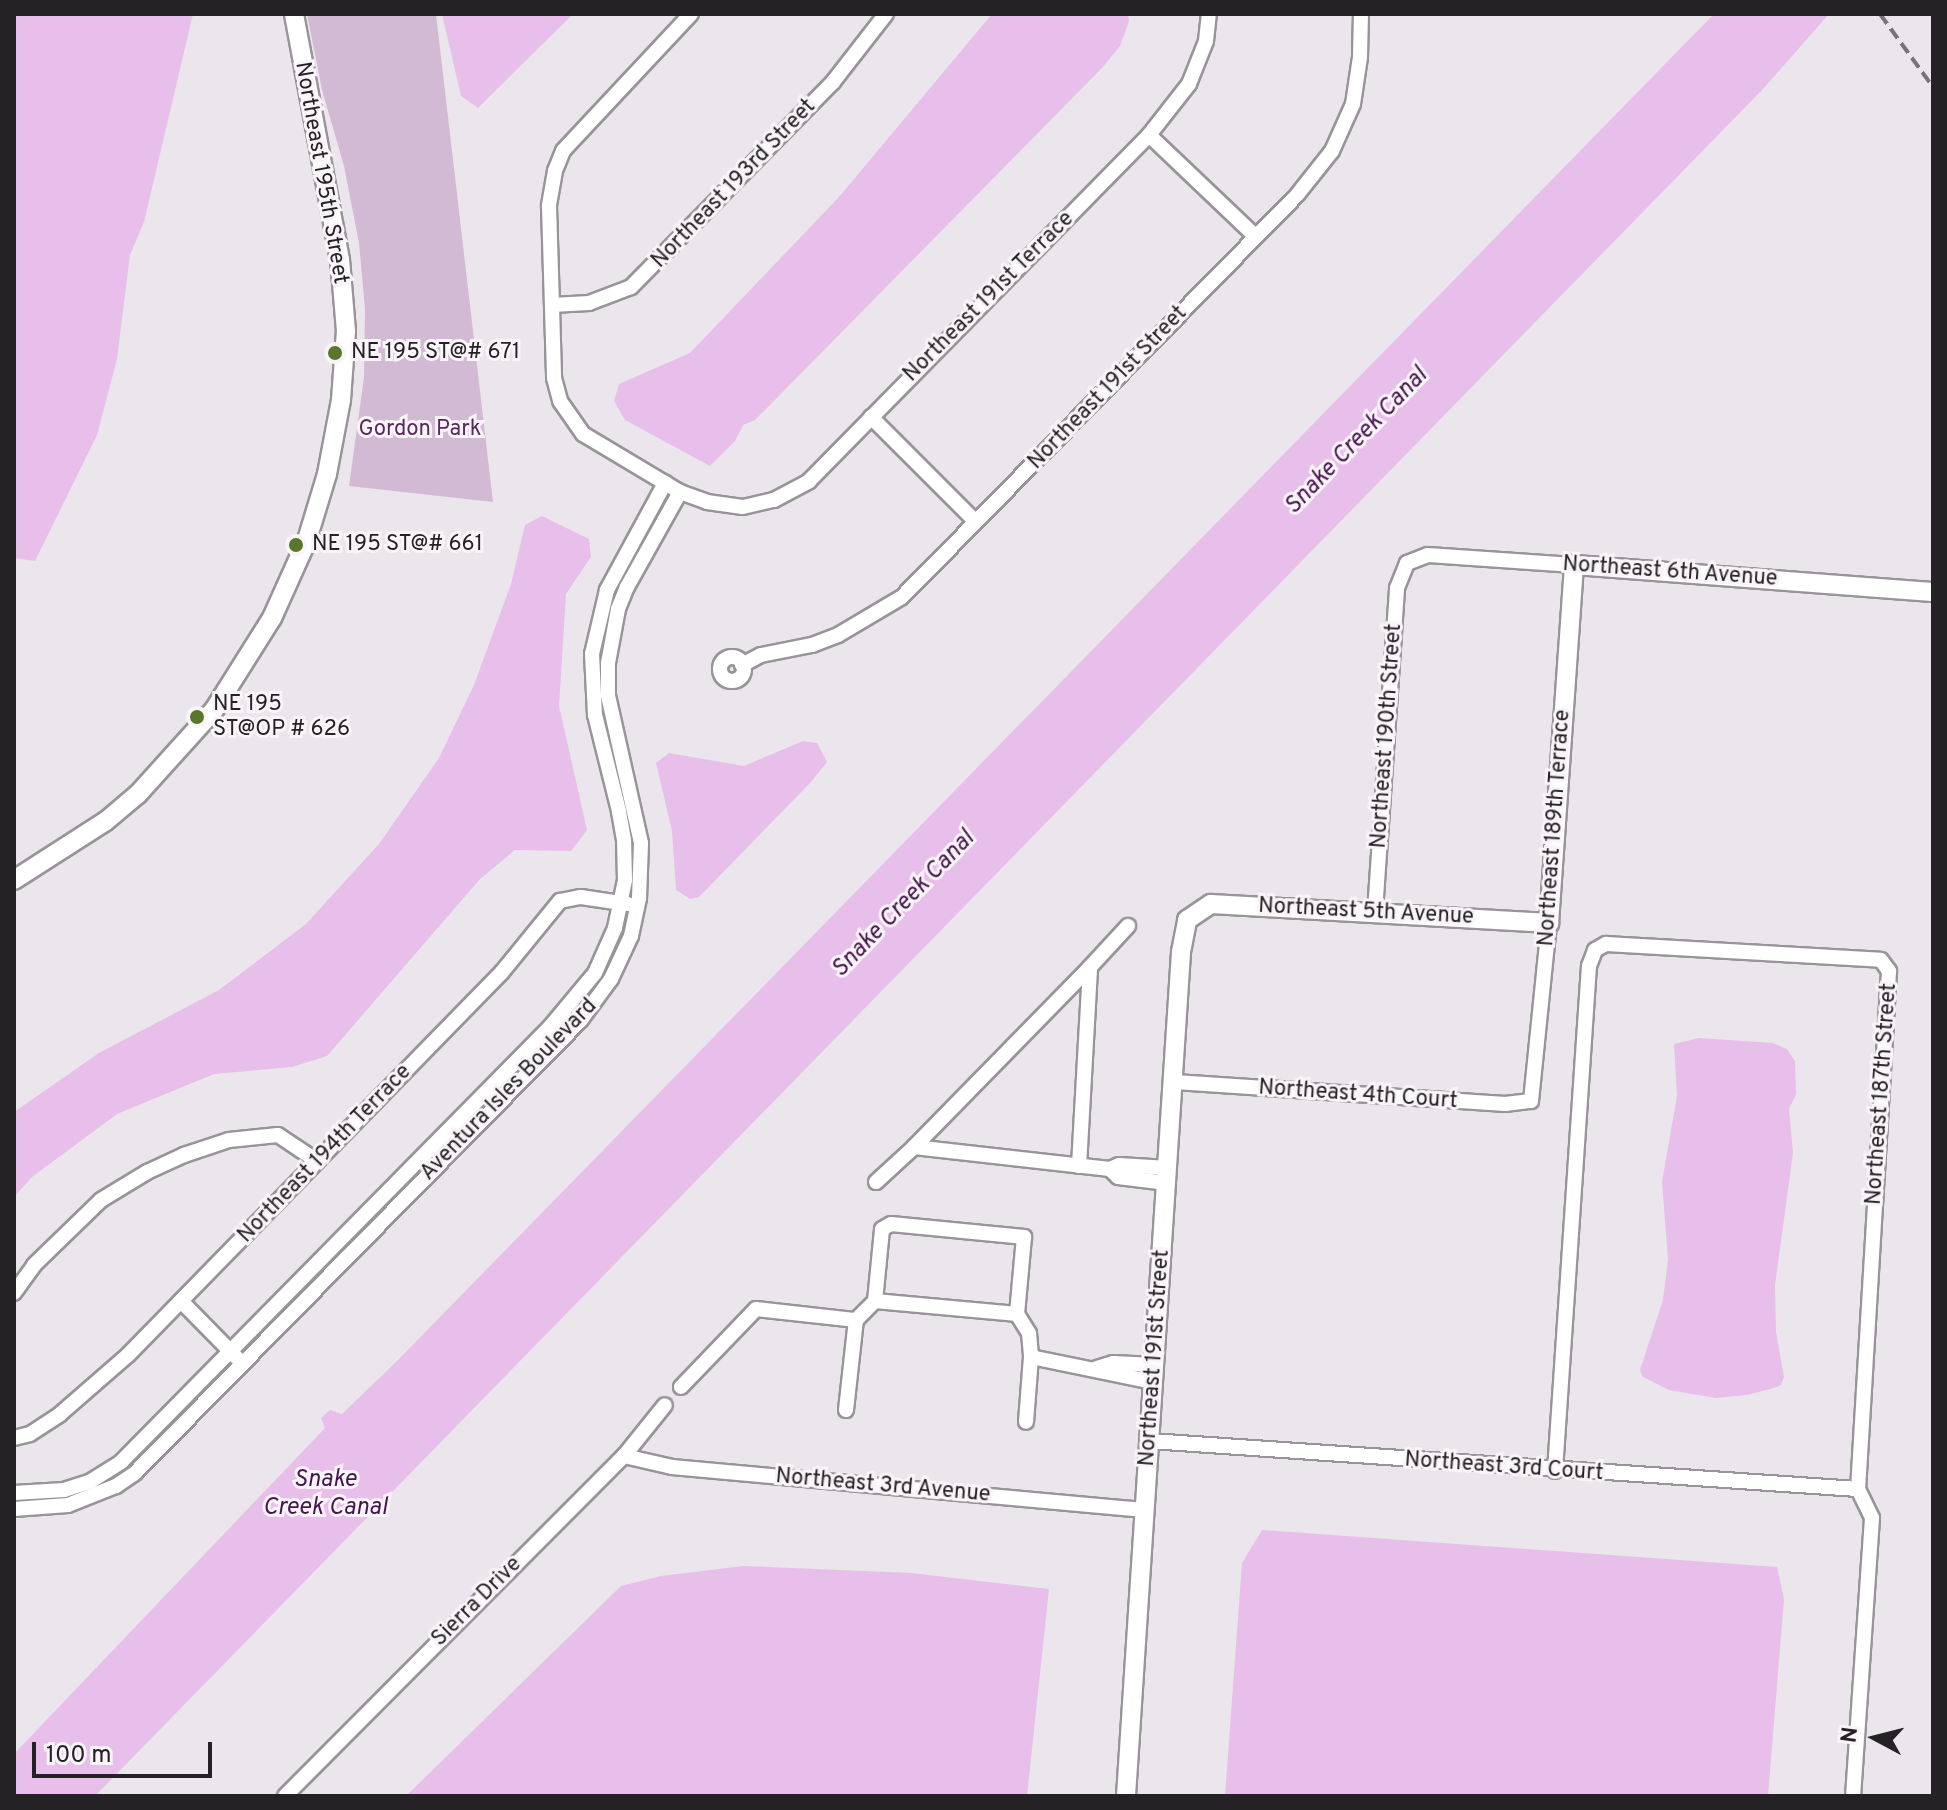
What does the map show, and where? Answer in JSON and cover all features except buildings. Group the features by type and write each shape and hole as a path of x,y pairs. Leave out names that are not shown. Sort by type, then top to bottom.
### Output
{"street":[{"name":"Northeast 195th Street","path":"14,880 106,821 138,794 214,710 272,618 307,540 333,444 341,400 346,331 340,260 294,14"},
{"path":"680,492 583,434 573,423 554,378 549,206 555,171 563,151 691,14"},
{"name":"Northeast 193rd Street","path":"552,305 589,303 631,287 833,82 886,14"},
{"name":"Northeast 191st Terrace","path":"680,492 707,502 743,507 792,492 809,481 1149,135 1189,84 1206,41 1209,14"},
{"name":"Northeast 191st Street","path":"742,665 761,655 812,645 880,613 902,597 1316,173 1343,128 1358,81 1361,14"},
{"path":"1149,135 1255,236"},
{"path":"871,417 976,522"},
{"name":"Aventura Isles Boulevard","path":"14,1493 64,1490 91,1481 121,1462 232,1353 550,1027 595,973 615,928 625,880 624,840 595,715 592,654 607,590 665,483"},
{"name":"Aventura Isles Boulevard","path":"14,1509 68,1505 116,1486 152,1457 580,1021 611,979 631,936 638,905 641,843 608,695 608,663 618,609 627,587 680,492"},
{"name":"Northeast 6th Avenue","path":"1407,563 1428,555 1933,592"},
{"name":"Northeast 190th Street","path":"1375,912 1397,588 1407,563"},
{"name":"Northeast 189th Terrace","path":"1535,1092 1574,565"},
{"name":"Northeast 194th Terrace","path":"14,1438 44,1426 84,1395 181,1301 502,972 560,901 581,897 638,905"},
{"name":"Northeast 5th Avenue","path":"1187,920 1211,904 1549,923"},
{"name":"Northeast 191st Street","path":"1126,1796 1175,1082 1181,952 1187,920"},
{"path":"876,1182 914,1147 1128,926"},
{"name":"Northeast 187th Street","path":"1555,1471 1589,966 1595,950 1606,944 1881,960 1889,971 1858,1489 1872,1518 1853,1796"},
{"path":"1079,1166 1090,967"},
{"name":"Northeast 4th Court","path":"1175,1082 1505,1104 1531,1101 1535,1092"},
{"path":"14,1293 34,1265 101,1200 147,1172 184,1155 229,1140 278,1135 317,1161"},
{"path":"914,1147 1110,1169 1118,1177 1168,1175"},
{"path":"846,1410 856,1320 875,1301 882,1229 891,1224 1024,1237 1017,1314 1029,1333 1031,1357 1026,1422"},
{"path":"181,1301 243,1364"},
{"path":"875,1301 1017,1314"},
{"path":"681,1387 756,1309 856,1320"},
{"path":"1031,1357 1097,1368 1111,1376 1154,1374"},
{"name":"Sierra Drive","path":"285,1796 624,1456 665,1405"},
{"name":"Northeast 3rd Court","path":"1150,1441 1555,1471 1858,1489"},
{"name":"Northeast 3rd Avenue","path":"624,1456 672,1467 1144,1510"}],"green space":[{"name":"Gordon Park","path":"307,14 436,14 493,502 349,486 364,377 365,309 359,243 344,166 322,90"}],"water":[{"path":"14,14 193,14 144,222 130,255 117,359 97,435 35,561 14,558"},
{"path":"442,14 573,14 478,108 461,96"},
{"path":"992,14 1128,14 1129,21 1120,46 1102,68 755,420 743,425 735,441 710,466 625,420 614,401 619,384 690,353 839,197"},
{"name":"Snake Creek Canal","path":"1714,14 1829,14 1763,89 95,1796 14,1796 14,1754 325,1428 321,1418 330,1410 342,1414 397,1361"},
{"path":"542,516 589,539 591,557 566,594 559,706 587,830 571,851 515,850 480,879 327,1056 292,1067 214,1074 117,1114 32,1177 14,1197 14,1112 99,1053 219,990 306,924 379,844 439,758 474,685 511,584 525,525"},
{"path":"803,741 817,743 827,762 811,782 699,897 690,899 676,890 672,831 656,763 669,753 744,766"},
{"path":"1699,1038 1773,1043 1787,1049 1795,1061 1796,1094 1789,1109 1793,1153 1775,1285 1776,1332 1784,1377 1781,1385 1774,1388 1716,1398 1669,1390 1643,1377 1640,1370 1663,1300 1668,1259 1662,1182 1677,1096 1674,1044"},
{"path":"1262,1530 1777,1567 1784,1599 1768,1796 1225,1796 1242,1563"},
{"path":"743,1566 912,1573 1049,1589 1027,1796 406,1796 621,1586 661,1576"}],"railway":[{"path":"1880,14 1933,87"}],"place":[{"name":"NE 195 ST@# 671","path":"335,353"},
{"name":"NE 195 ST@# 661","path":"296,545"},
{"name":"NE 195 ST@OP # 626","path":"197,717"}]}
